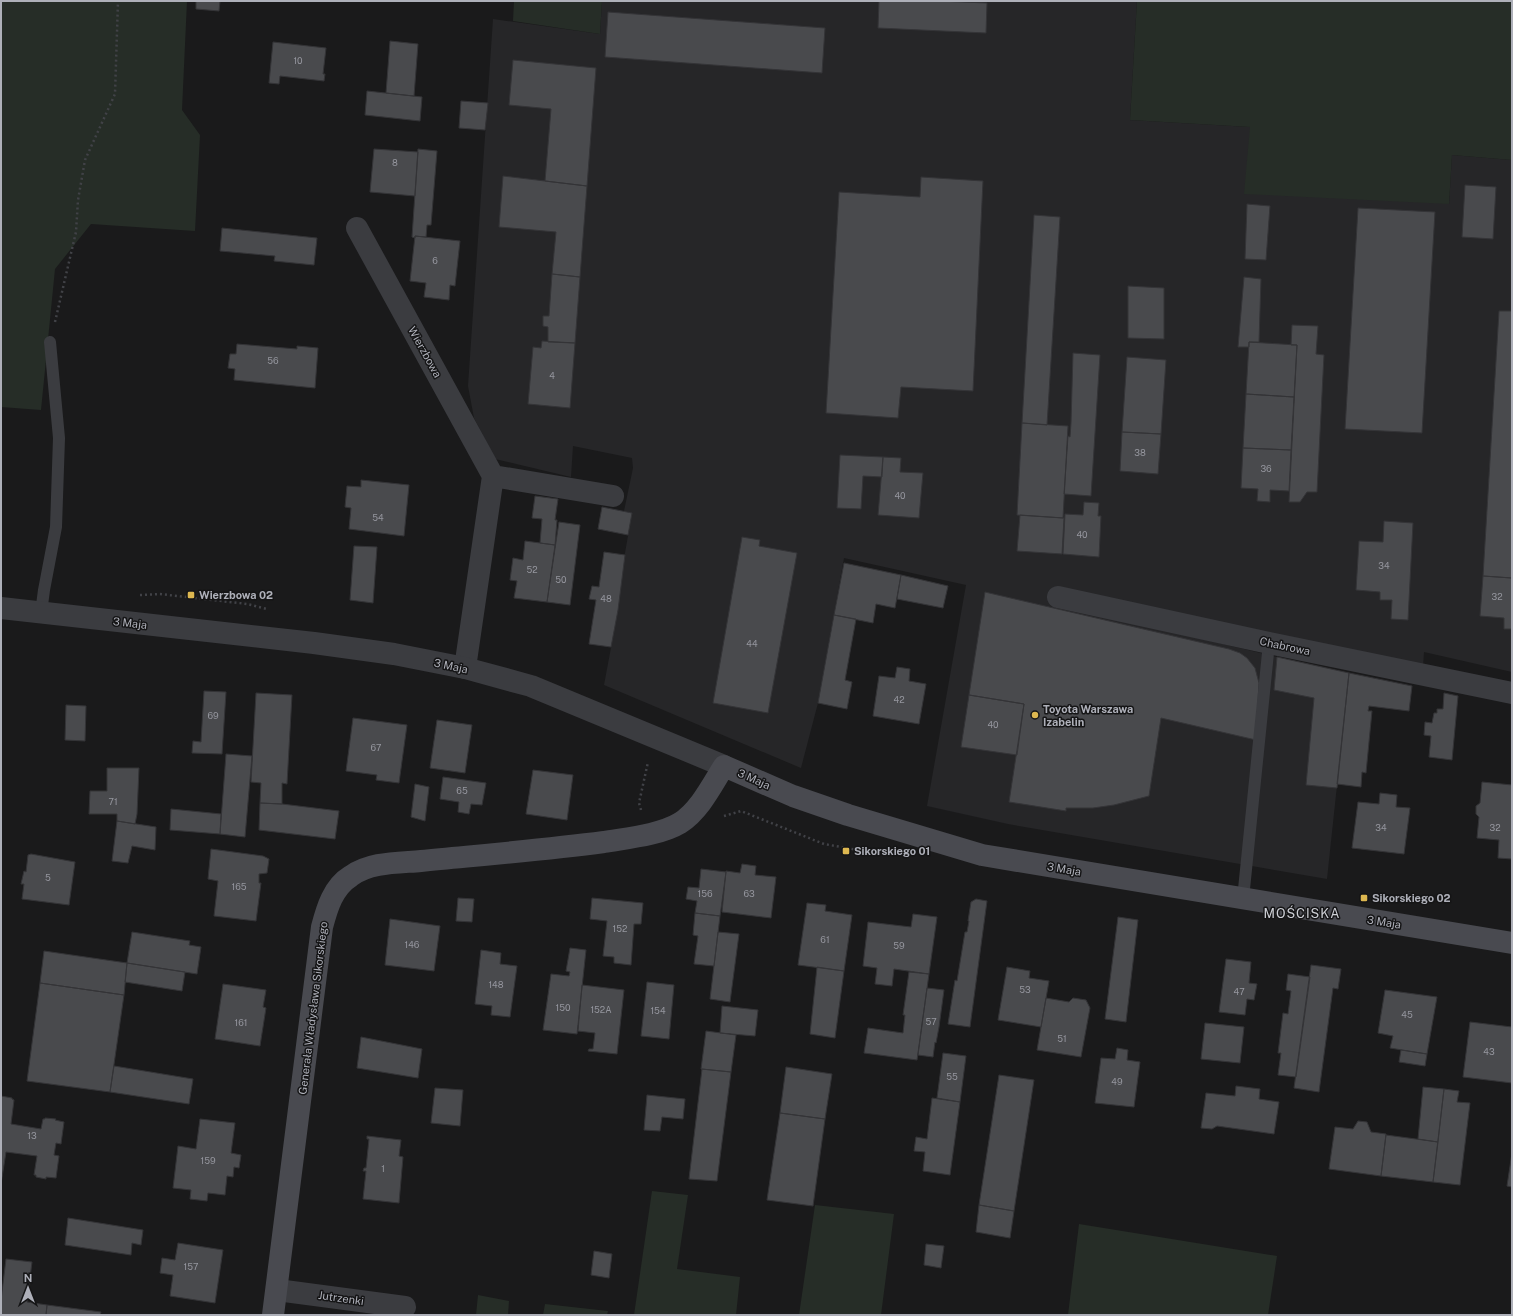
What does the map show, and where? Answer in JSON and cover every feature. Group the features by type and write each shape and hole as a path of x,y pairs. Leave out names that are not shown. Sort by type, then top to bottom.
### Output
{"main road":[{"name":"3 Maja","path":"724,766 793,796 848,815 982,855 1512,943"},
{"name":"Generała Władysława Sikorskiego","path":"273,1315 322,927 331,900 338,887 351,876 366,868 382,865 554,849 654,833 679,823 689,816 698,806 724,766"}],"street":[{"name":"Wierzbowa","path":"357,228 493,476"},
{"path":"465,668 493,476 613,496"},
{"name":"Chabrowa","path":"1058,597 1269,643 1512,693"},
{"name":"3 Maja","path":"1,608 314,643 394,654 465,668 531,686 724,766"},
{"name":"Jutrzenki","path":"277,1290 405,1307"}],"lane":[{"path":"41,613 56,527 59,438 50,342"},
{"path":"1243,899 1269,643"}],"path":[{"path":"50,342 65,284 76,232 78,200 84,160 115,94 118,1"},
{"path":"139,595 160,594 247,604 268,609"},
{"path":"643,814 639,803 649,757"}],"shaded area":[{"path":"1,1 187,1 182,110 200,135 195,231 91,224 55,269 41,410 1,407"},
{"path":"514,1 602,1 600,34 513,21"},
{"path":"602,1 1137,1 1130,120 1250,127 1449,204 1452,155 1512,160 1512,672 1424,652 1423,667 1057,604 1349,673 1327,879 1008,824 927,806 966,585 844,558 818,703 801,768 604,685 618,610 622,570 632,513 624,511 633,468 632,458 573,446 571,477 495,459 474,418 468,386 493,19 600,34"},
{"path":"1137,1 1512,1 1512,160 1452,155 1449,204 1244,194 1250,127 1130,120"},
{"path":"652,1191 688,1195 677,1269 740,1277 736,1315 634,1315"},
{"path":"815,1205 894,1214 881,1315 799,1315"},
{"path":"1079,1224 1277,1256 1268,1315 1068,1315"},
{"path":"478,1295 509,1301 508,1315 476,1315"},
{"path":"545,1304 608,1311 607,1315 543,1315"}],"building":[{"path":"196,1 220,1 219,11 196,9"},
{"path":"879,1 987,3 986,33 878,28"},
{"path":"608,12 825,28 822,73 605,57"},
{"path":"390,41 418,44 414,96 386,93"},
{"path":"273,42 326,48 323,74 325,74 324,81 280,76 279,84 269,83"},
{"path":"513,60 596,68 587,186 545,181 551,109 509,105"},
{"path":"367,91 422,97 420,121 365,115"},
{"path":"461,101 488,103 485,130 459,128"},
{"path":"374,149 418,152 415,196 370,192"},
{"path":"418,149 437,151 431,225 427,225 426,237 415,236 415,238 412,237"},
{"path":"503,176 587,186 580,277 552,274 556,232 499,227"},
{"path":"921,177 983,181 973,391 901,387 898,418 826,413 839,192 920,197"},
{"path":"1465,185 1496,187 1493,239 1462,237"},
{"path":"1247,204 1270,206 1266,260 1245,259"},
{"path":"1358,208 1435,212 1422,433 1345,429"},
{"path":"1034,215 1060,217 1047,425 1022,423"},
{"path":"222,228 317,238 314,265 274,261 275,256 220,251"},
{"path":"415,236 460,241 455,286 450,285 449,300 424,297 426,283 410,281"},
{"path":"552,274 580,277 575,343 548,342 548,327 543,326 543,316 549,316"},
{"path":"1244,277 1261,279 1259,342 1249,342 1249,347 1238,347"},
{"path":"1128,286 1164,288 1164,339 1128,338"},
{"path":"1499,311 1512,311 1512,578 1483,576"},
{"path":"1292,325 1318,326 1316,354 1324,355 1317,492 1307,492 1300,502 1289,502 1297,345 1291,345"},
{"path":"542,341 575,343 570,408 528,404 533,347 541,348"},
{"path":"1249,342 1297,345 1294,397 1246,394"},
{"path":"237,344 297,349 297,346 318,348 315,388 234,380 235,369 228,368 230,354 236,354"},
{"path":"1073,353 1100,355 1091,496 1064,494 1068,436 1070,437 1071,423"},
{"path":"1127,357 1166,360 1161,434 1122,432"},
{"path":"1246,394 1294,397 1291,450 1243,448"},
{"path":"1022,423 1068,426 1063,518 1017,515"},
{"path":"1122,432 1161,434 1158,474 1120,471"},
{"path":"1243,448 1291,450 1289,491 1270,490 1270,502 1257,501 1258,489 1241,488"},
{"path":"840,455 883,457 882,477 863,476 861,509 837,508"},
{"path":"883,457 901,458 900,472 923,473 919,518 878,515"},
{"path":"361,480 409,485 404,536 349,529 351,508 345,507 347,486 361,487"},
{"path":"535,496 558,499 555,520 557,520 555,545 540,543 542,519 532,518"},
{"path":"1084,502 1099,503 1098,516 1101,516 1099,557 1063,554 1065,514 1083,515"},
{"path":"602,507 632,513 628,535 598,529"},
{"path":"1020,515 1064,518 1062,554 1017,551"},
{"path":"1384,521 1413,523 1408,620 1391,619 1392,600 1380,600 1380,592 1356,590 1359,541 1383,542"},
{"path":"559,522 580,525 570,605 547,602"},
{"path":"742,537 760,540 759,546 797,553 768,713 713,703"},
{"path":"525,541 555,545 547,602 514,598 517,581 510,580 513,558 523,560"},
{"path":"354,546 377,547 373,603 350,600"},
{"path":"604,552 625,555 618,610 611,647 589,644 596,600 589,599 592,586 599,587"},
{"path":"844,563 901,575 895,608 876,604 873,623 834,615"},
{"path":"901,575 948,586 943,608 897,599"},
{"path":"1483,576 1512,578 1512,629 1504,629 1504,618 1480,616"},
{"path":"985,592 1229,649 1240,653 1247,658 1255,668 1259,683 1256,740 1161,718 1149,796 1114,805 1093,808 1066,808 1066,811 1009,802 1024,704 969,695"},
{"path":"834,615 856,619 845,680 852,682 847,709 818,703"},
{"path":"1277,657 1349,673 1337,788 1306,785 1314,698 1274,690"},
{"path":"897,667 910,669 909,681 926,684 919,724 873,716 879,676 895,678"},
{"path":"1349,673 1412,686 1409,711 1369,706 1368,711 1372,711 1366,773 1362,772 1361,787 1337,784"},
{"path":"204,691 226,692 222,754 192,753 193,741 201,742"},
{"path":"256,693 292,695 287,784 282,783 282,804 260,803 261,783 251,782"},
{"path":"1444,693 1458,696 1452,760 1429,757 1431,736 1424,735 1425,722 1432,723 1434,713 1437,713 1437,709 1443,709"},
{"path":"969,695 1024,704 1017,755 961,747"},
{"path":"66,705 86,706 85,741 65,740"},
{"path":"353,718 407,725 399,783 376,780 377,775 346,771"},
{"path":"437,720 472,725 465,773 430,768"},
{"path":"226,754 252,756 245,837 220,834"},
{"path":"107,768 139,768 137,814 135,824 117,821 117,814 89,814 90,791 107,791"},
{"path":"533,770 573,775 567,820 526,814"},
{"path":"443,777 486,783 482,805 471,804 469,814 458,812 459,802 440,799"},
{"path":"1482,782 1512,785 1512,859 1498,858 1499,840 1477,838 1479,817 1476,814 1476,806 1480,803"},
{"path":"415,784 429,787 425,821 411,817"},
{"path":"1380,793 1397,795 1396,807 1410,808 1404,854 1352,848 1358,802 1379,804"},
{"path":"260,803 282,804 339,811 335,839 259,830"},
{"path":"171,809 221,814 220,834 170,830"},
{"path":"117,821 156,827 155,850 132,846 128,863 112,861"},
{"path":"211,849 263,856 269,859 267,873 259,874 259,883 261,883 256,921 214,916 218,881 208,879"},
{"path":"31,854 75,862 69,905 22,899 24,884 21,884 24,871 26,872 28,855"},
{"path":"742,864 756,866 755,875 776,877 771,918 722,912 726,871 740,873"},
{"path":"701,869 726,872 720,916 695,913 697,901 686,899 688,887 699,888"},
{"path":"458,898 474,899 472,922 456,921"},
{"path":"592,898 643,903 641,924 634,924 631,965 614,963 614,957 603,956 607,921 590,919"},
{"path":"976,899 987,901 970,1027 948,1024 955,980 957,981 965,932 967,932 971,902"},
{"path":"807,903 826,905 825,911 852,915 844,971 798,965"},
{"path":"695,913 720,916 714,966 694,964 698,936 693,935"},
{"path":"913,914 937,917 929,974 894,969 892,986 875,984 877,968 863,966 868,922 911,927"},
{"path":"1118,917 1138,920 1126,1022 1105,1019"},
{"path":"390,919 440,926 434,971 385,965"},
{"path":"132,932 190,941 189,945 201,947 197,974 127,963"},
{"path":"718,932 739,934 730,1002 710,999"},
{"path":"570,948 586,950 577,1034 543,1030 551,974 569,976 570,972 566,971"},
{"path":"481,950 501,953 500,964 517,966 510,1017 491,1015 492,1006 475,1004"},
{"path":"44,951 127,963 124,995 40,983"},
{"path":"1226,959 1251,962 1249,983 1257,984 1254,1000 1247,999 1245,1015 1219,1012"},
{"path":"127,963 185,972 182,991 125,982"},
{"path":"1311,965 1341,969 1338,989 1333,988 1319,1092 1294,1088"},
{"path":"817,967 844,971 835,1038 810,1034"},
{"path":"1007,967 1030,971 1029,978 1049,981 1041,1027 998,1020"},
{"path":"909,972 929,974 917,1060 864,1053 868,1028 903,1033 905,1015 903,1015"},
{"path":"1288,974 1310,977 1296,1077 1278,1075 1281,1053 1278,1053 1283,1013 1288,1014 1291,991 1286,990"},
{"path":"647,982 674,985 669,1039 641,1036"},
{"path":"40,983 124,995 110,1092 27,1081"},
{"path":"223,984 266,990 263,1007 266,1008 260,1046 215,1039"},
{"path":"582,985 624,990 617,1054 588,1051 589,1049 593,1049 595,1033 578,1031"},
{"path":"927,988 944,990 933,1057 918,1055"},
{"path":"1385,990 1437,997 1427,1054 1390,1048 1393,1036 1378,1033"},
{"path":"1046,998 1069,1002 1073,998 1086,1000 1090,1008 1081,1057 1037,1050"},
{"path":"722,1006 758,1010 755,1036 720,1033"},
{"path":"1470,1022 1512,1027 1512,1083 1463,1077"},
{"path":"1205,1023 1244,1027 1240,1063 1201,1059"},
{"path":"706,1031 736,1035 731,1072 701,1069"},
{"path":"361,1037 422,1049 418,1078 357,1068"},
{"path":"1117,1048 1128,1050 1127,1060 1140,1062 1134,1107 1095,1103 1101,1058 1115,1059"},
{"path":"1401,1050 1427,1054 1425,1066 1399,1062"},
{"path":"943,1053 966,1056 960,1102 937,1098"},
{"path":"114,1066 193,1079 189,1104 110,1092"},
{"path":"786,1067 832,1074 825,1119 780,1113"},
{"path":"702,1069 731,1072 717,1181 689,1179"},
{"path":"999,1075 1034,1080 1014,1211 979,1205"},
{"path":"1236,1086 1260,1089 1259,1099 1279,1102 1274,1134 1217,1126 1212,1129 1201,1128 1206,1093 1235,1096"},
{"path":"1423,1087 1444,1089 1438,1142 1418,1139"},
{"path":"435,1088 463,1090 460,1126 431,1123"},
{"path":"1444,1089 1459,1091 1457,1102 1470,1103 1460,1185 1433,1182"},
{"path":"647,1095 685,1099 683,1119 662,1117 660,1131 644,1130"},
{"path":"1,1096 12,1098 14,1100 11,1124 41,1129 43,1119 45,1118 56,1119 55,1120 64,1122 61,1144 56,1143 54,1155 59,1156 56,1178 46,1177 46,1179 36,1177 36,1175 34,1175 37,1156 6,1152 1,1184"},
{"path":"932,1098 960,1102 950,1175 923,1171 925,1152 914,1151 916,1137 927,1139"},
{"path":"780,1113 825,1119 813,1206 767,1200"},
{"path":"200,1119 235,1123 231,1153 241,1155 239,1168 234,1167 233,1177 227,1176 225,1195 208,1193 207,1201 190,1199 191,1190 173,1188 178,1146 196,1149"},
{"path":"1358,1121 1367,1122 1371,1132 1386,1134 1381,1176 1329,1169 1335,1127 1353,1129"},
{"path":"1386,1135 1438,1142 1433,1182 1381,1176"},
{"path":"367,1136 401,1140 399,1156 403,1157 399,1203 363,1199 366,1171 363,1171 364,1168 366,1168 369,1139 367,1139"},
{"path":"1512,1153 1512,1187 1507,1186"},
{"path":"979,1205 1014,1211 1010,1238 976,1232"},
{"path":"68,1218 143,1230 141,1245 132,1243 131,1255 65,1245"},
{"path":"178,1243 223,1250 215,1303 170,1296 173,1275 160,1273 162,1258 175,1260"},
{"path":"926,1244 944,1246 941,1268 924,1265"},
{"path":"594,1251 612,1254 609,1278 591,1275"},
{"path":"6,1259 32,1262 27,1302 47,1305 46,1315 1,1315 1,1300"},
{"path":"47,1305 101,1312 100,1315 46,1315"}],"place":[{"name":"Wierzbowa 02","path":"191,595"},
{"name":"Toyota Warszawa Izabelin","path":"1035,715"},
{"name":"Sikorskiego 01","path":"846,851"},
{"name":"Sikorskiego 02","path":"1364,898"}],"district":[{"name":"MOŚCISKA","path":"1302,913"}]}
